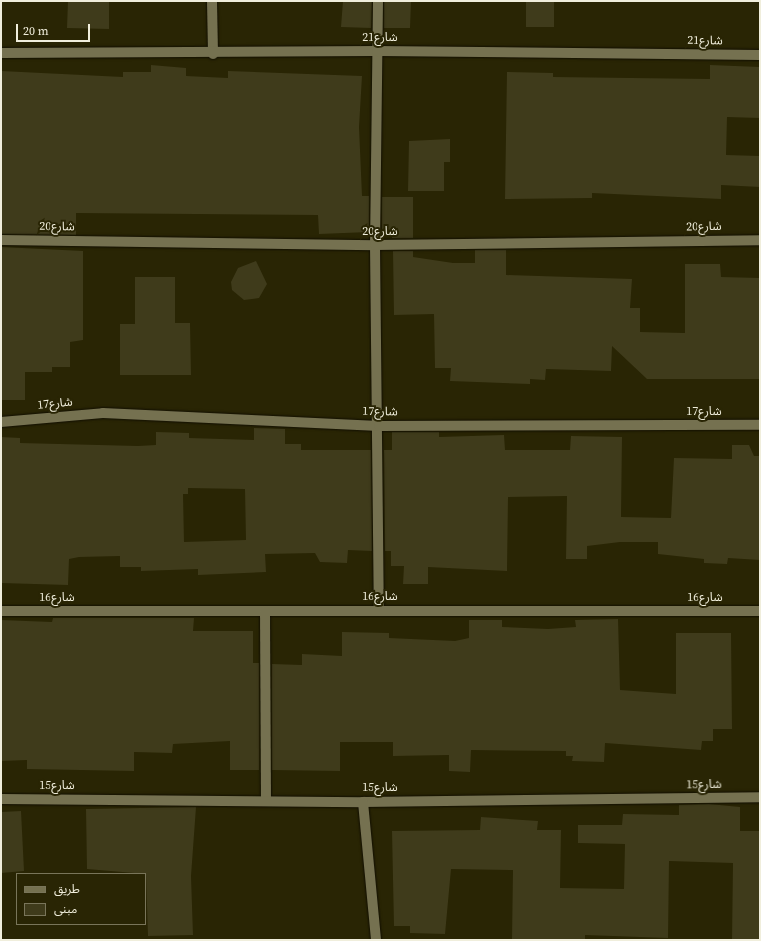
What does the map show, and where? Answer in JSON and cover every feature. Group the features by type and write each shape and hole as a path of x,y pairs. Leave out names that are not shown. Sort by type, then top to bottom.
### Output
{"street":[{"path":"212,1 213,54"},
{"path":"378,1 375,245 379,426 379,610"},
{"name":"شارع21","path":"1,52 213,54 377,51 760,55"},
{"name":"شارع20","path":"1,240 375,245 760,240"},
{"name":"شارع17","path":"1,422 103,413 379,426 760,425"},
{"name":"شارع16","path":"1,611 760,611"},
{"path":"265,611 266,798"},
{"name":"شارع15","path":"1,799 266,798 363,802 760,797"},
{"path":"363,802 376,940"}],"building":[{"path":"68,1 109,1 109,29 67,28"},
{"path":"343,1 372,1 371,28 341,27"},
{"path":"384,1 411,1 410,28 384,28"},
{"path":"526,1 554,1 554,27 526,27"},
{"path":"151,65 186,68 186,76 228,78 228,71 362,76 359,127 362,196 369,196 369,232 319,234 318,215 76,213 76,235 2,234 1,71 123,77 123,72 151,72"},
{"path":"710,65 760,67 760,118 727,117 726,155 760,156 760,187 721,185 721,199 592,193 592,198 505,199 507,72 553,73 553,77 710,79"},
{"path":"450,139 450,162 444,162 444,191 408,191 409,141"},
{"path":"382,197 413,197 413,238 392,238 392,231 382,231"},
{"path":"2,247 83,251 83,340 70,342 70,367 52,367 52,372 25,372 25,400 1,400"},
{"path":"475,250 506,250 506,275 632,279 630,308 640,308 640,332 685,333 685,264 720,264 721,277 760,278 760,379 647,379 612,346 611,371 546,369 545,380 530,379 530,384 450,381 451,368 435,368 434,314 394,315 393,251 413,251 413,257 453,263 475,263"},
{"path":"256,261 267,284 259,298 244,300 232,290 231,282 238,268"},
{"path":"135,277 175,277 175,323 190,323 191,375 120,375 120,324 135,324"},
{"path":"254,428 285,429 285,444 301,444 301,450 371,450 372,551 348,550 347,563 320,562 315,553 265,554 266,572 198,575 198,569 141,571 141,567 120,567 120,556 79,557 69,559 68,585 1,583 1,437 20,438 20,443 138,446 156,445 156,432 189,433 189,438 254,440","holes":["188,488 245,489 246,540 184,542 183,494 188,494"]},
{"path":"392,432 439,432 439,437 504,435 505,450 570,450 571,436 622,437 621,517 671,518 674,458 732,459 732,445 749,445 754,456 760,456 760,560 728,558 727,564 704,563 704,559 658,554 658,542 620,542 587,546 587,559 566,559 567,496 508,497 507,571 428,567 428,584 403,584 404,566 391,566 391,551 385,551 384,450 392,450"},
{"path":"53,618 194,618 193,631 253,631 253,663 259,663 259,770 230,770 230,741 173,744 172,753 134,752 134,771 27,769 27,760 1,761 1,620 52,622"},
{"path":"618,619 620,690 676,694 676,633 731,633 732,729 713,729 713,741 702,741 701,750 605,743 604,762 572,761 573,756 566,756 566,751 471,750 470,772 449,771 449,755 393,756 393,742 340,742 340,771 272,770 272,664 302,665 302,654 342,656 342,632 389,633 389,638 455,641 469,638 469,620 502,620 502,627 548,629 576,627 575,620"},
{"path":"709,804 740,807 740,831 760,831 760,940 732,940 733,863 669,861 668,938 585,935 585,940 512,939 513,870 451,869 445,934 410,933 410,926 394,926 392,831 480,830 481,817 538,821 537,830 561,830 560,888 624,889 625,844 578,843 578,825 622,825 623,814 679,815 679,805"},
{"path":"196,807 191,876 193,935 148,936 146,873 87,869 86,809"},
{"path":"21,811 24,871 1,873 1,812"}]}
